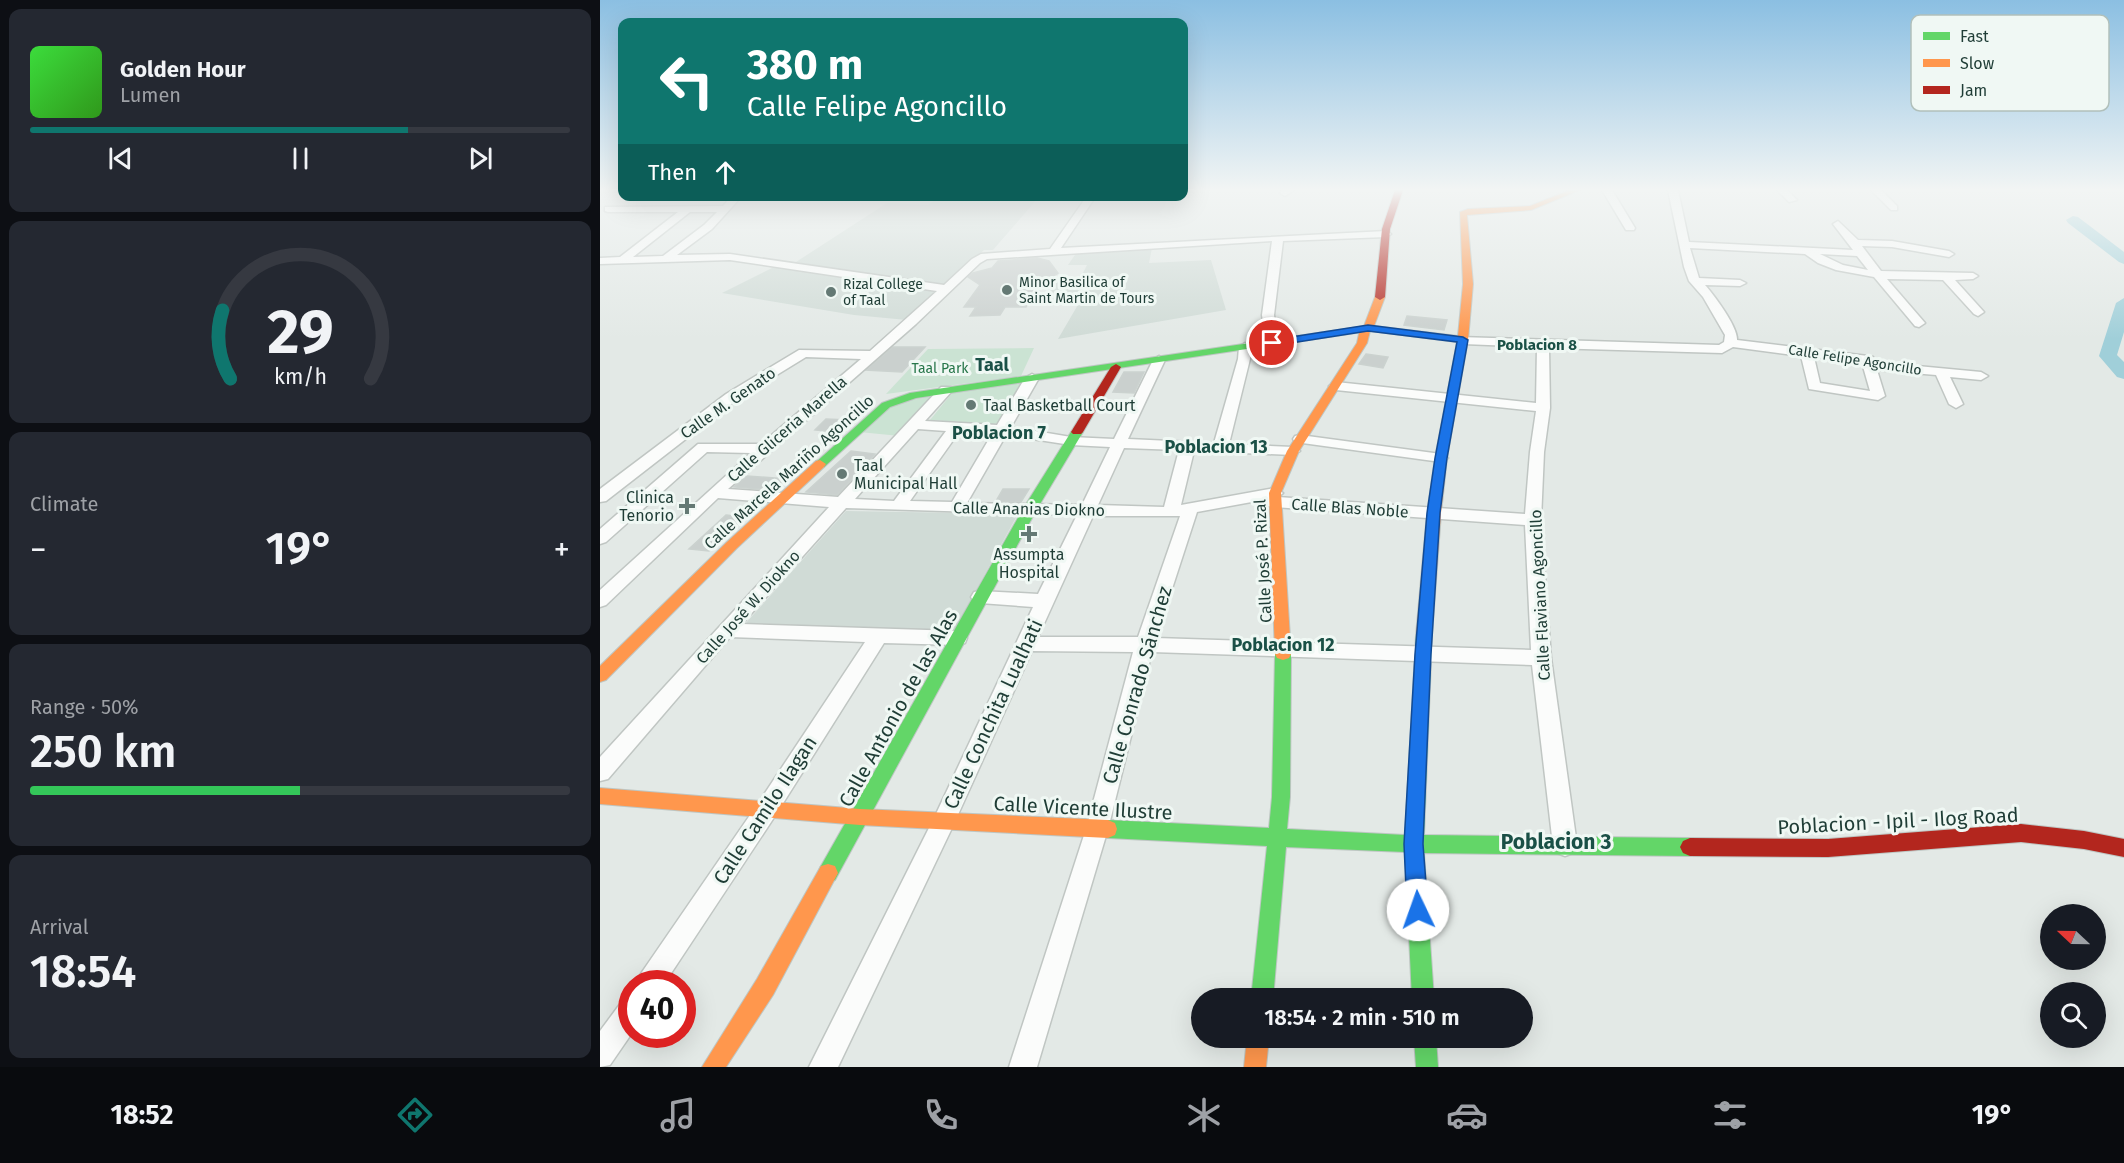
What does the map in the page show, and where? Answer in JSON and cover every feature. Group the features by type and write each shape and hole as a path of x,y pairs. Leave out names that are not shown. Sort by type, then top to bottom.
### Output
{"street":[{"path":"620,262 648,240"},
{"path":"663,261 691,240"},
{"path":"1054,251 1062,240"},
{"path":"1054,251 1247,240"},
{"path":"1272,343 1268,315 1278,240"},
{"name":"Calle José P. Rizal","path":"1263,988 1279,836 1283,647 1274,498 1296,445 1362,343 1366,328 1378,309 1382,291 1386,240"},
{"path":"1422,988 1414,844 1423,654 1434,513 1441,458 1463,340 1468,284 1465,240"},
{"path":"1366,328 1463,340 1697,350 1722,349 1730,343 1731,335 1708,295 1695,281 1682,240"},
{"path":"1851,240 1919,323"},
{"path":"1683,245 1807,250 1892,244 1949,254"},
{"path":"1807,250 1816,260 1838,268 1878,274 1972,276"},
{"name":"Calle Gliceria Marella","path":"600,600 714,493 976,261 985,256 1000,253 1054,251"},
{"path":"600,261 663,261 730,257 946,289"},
{"path":"1946,277 1978,312"},
{"path":"1695,281 1740,283"},
{"name":"Calle Marcela Mariño Agoncillo","path":"600,676 781,499 886,405 903,397 1366,328"},
{"name":"Calle Felipe Agoncillo","path":"1730,343 1868,360 1869,365 1981,376"},
{"name":"Calle Flaviano Agoncillo","path":"1543,344 1543,408 1537,452 1533,520 1541,658 1566,845"},
{"path":"1221,446 1243,364 1245,347"},
{"path":"1807,352 1814,386 1878,396 1869,365"},
{"name":"Calle M. Genato","path":"600,497 731,397 803,353 870,355"},
{"name":"Calle Conchita Lualhati","path":"823,1067 944,821 1044,601 1159,360"},
{"name":"Calle Antonio de las Alas","path":"713,1067 765,987 980,597 1116,367"},
{"path":"1941,372 1956,404"},
{"path":"957,507 1032,378"},
{"path":"1336,386 1543,408"},
{"name":"Calle José W. Diokno","path":"600,772 725,630 898,445 946,390"},
{"path":"915,425 1003,429 1071,441 1221,446 1296,445 1441,458"},
{"path":"899,506 955,428"},
{"name":"Calle Conrado Sánchez","path":"1023,1067 1097,829 1181,511 1188,445"},
{"path":"600,538 703,447 766,448"},
{"name":"Calle Ananias Diokno","path":"714,493 842,504 1088,511 1181,511 1274,498"},
{"name":"Calle Blas Noble","path":"1274,498 1533,520"},
{"path":"980,597 1044,601"},
{"path":"725,630 958,638"},
{"name":"Calle Camilo Ilagan","path":"658,970 767,809 879,635"},
{"path":"1026,644 1283,647 1541,658"},
{"name":"Calle Vicente Ilustre","path":"600,796 860,817 1414,844 1566,845"},
{"name":"Poblacion - Ipil - Ilog Road","path":"1566,845 1828,848 2021,833 2084,840 2124,848"},
{"path":"600,1055 618,1029"},
{"path":"1255,1067 1257,1048"},
{"path":"1426,1048 1427,1067"}],"shaded area":[{"path":"830,240 1002,240 993,250 984,250 945,288 796,262"},
{"path":"1152,248 1149,263 1211,260 1226,310 1058,339 1079,303 1042,303 1056,281 1079,281 1087,265 1068,265 1077,252"},
{"name":"Rizal College of Taal","path":"776,266 939,292 907,320 854,315 722,293"},
{"path":"846,511 1018,514 953,632 745,624"}],"green space":[{"name":"Taal Park","path":"1034,348 1021,376 886,394 928,349"},
{"path":"1027,381 1002,422 994,424 930,420 953,392"},
{"path":"934,396 900,436 859,432 896,403"}],"building":[{"name":"Minor Basilica of Saint Martin de Tours","path":"1037,258 1049,261 1058,273 1049,280 1042,281 1026,307 1005,307 1000,315 970,316 976,307 964,307 980,285 968,277 973,273 992,268 998,261"},
{"path":"1407,316 1447,320 1444,330 1404,325"},
{"path":"893,347 925,347 902,372 866,370"},
{"path":"1366,354 1388,357 1383,368 1359,364"},
{"path":"1124,372 1144,372 1134,393 1113,392"},
{"path":"826,419 847,420 835,432 815,430"},
{"name":"Taal Municipal Hall","path":"851,451 875,454 837,495 806,492"},
{"path":"747,476 787,479 776,490 734,487"},
{"path":"1003,489 1029,489 1021,502 996,501"},
{"path":"726,515 746,517 709,551 689,549"}],"waterway":[{"path":"2099,240 2124,259"},
{"path":"2124,303 2108,356 2124,373"}],"traffic: fast":[{"path":"820,464 886,405 914,395 1365,329"},
{"path":"828,873 1030,509 1077,432"},
{"path":"1422,988 1414,844 1424,635"},
{"path":"1263,988 1281,797 1283,654"},
{"path":"1108,829 1414,844 1690,847"},
{"path":"1426,1048 1427,1067"}],"traffic: slow":[{"path":"1424,635 1441,458 1463,340 1468,284 1465,240"},
{"path":"1283,654 1275,493 1293,451 1362,343 1365,329 1368,328 1380,297"},
{"path":"1368,328 1463,340"},
{"path":"600,676 732,545 820,464"},
{"path":"600,796 860,817 1108,829"},
{"path":"713,1067 765,987 828,873"},
{"path":"1255,1067 1257,1048"}],"traffic: jam":[{"path":"1380,297 1385,240"},
{"path":"1077,432 1116,367"},
{"path":"1690,847 1828,848 2021,833 2084,840 2124,848"}],"place":[{"name":"Minor Basilica of Saint Martin de Tours","path":"1007,290"},
{"name":"Rizal College of Taal","path":"831,292"},
{"name":"Taal Basketball Court","path":"971,405"},
{"name":"Taal Municipal Hall","path":"842,474"},
{"name":"Clinica Tenorio","path":"687,506"},
{"name":"Assumpta Hospital","path":"1029,534"}],"district":[{"name":"Poblacion 8","path":"1537,345"},
{"name":"Taal","path":"992,365"},
{"name":"Poblacion 7","path":"999,433"},
{"name":"Poblacion 13","path":"1216,447"},
{"name":"Poblacion 12","path":"1283,645"},
{"name":"Poblacion 3","path":"1556,842"}],"route":[{"path":"1272,343 1368,328 1463,340 1441,458 1434,513 1423,654 1414,844 1418,910"}]}
